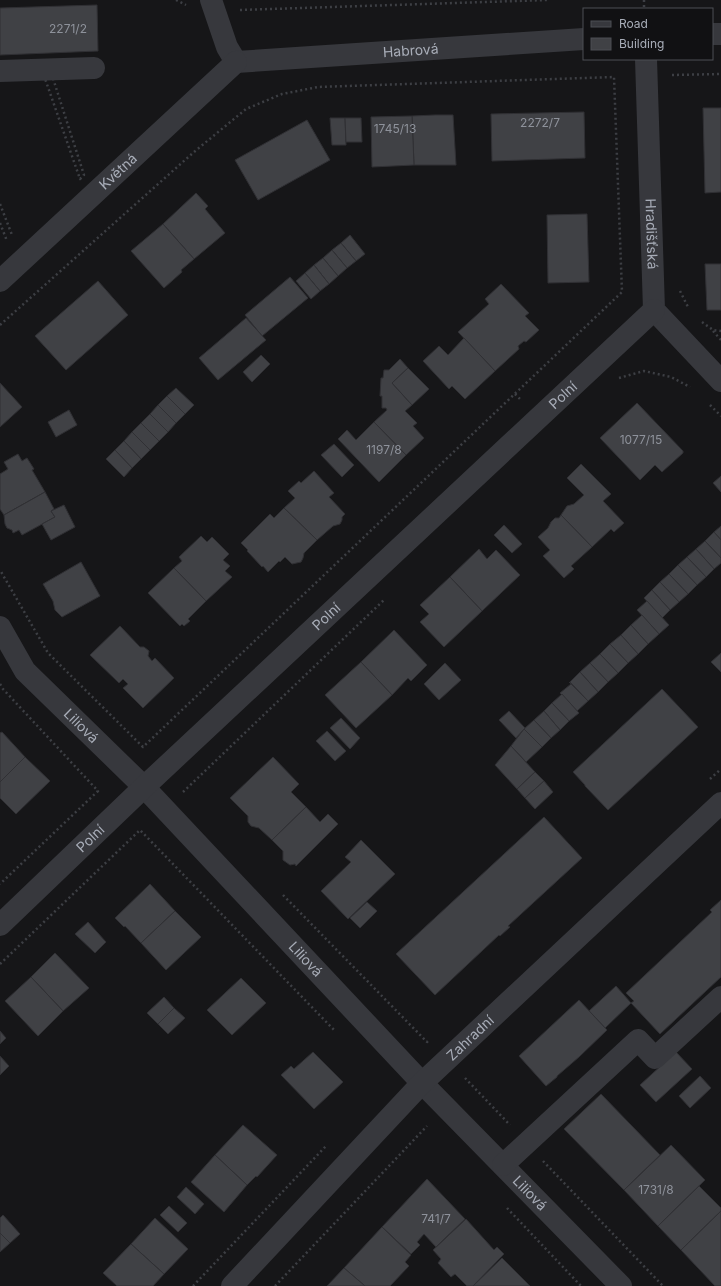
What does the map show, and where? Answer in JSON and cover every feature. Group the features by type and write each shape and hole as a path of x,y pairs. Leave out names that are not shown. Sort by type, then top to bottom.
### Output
{"street":[{"path":"212,6 227,47 236,62"},
{"name":"Habrová","path":"236,62 583,39"},
{"name":"Hradišťská","path":"646,60 654,310"},
{"name":"Květná","path":"0,281 236,62"},
{"path":"0,71 94,68"},
{"path":"654,310 721,381"},
{"name":"Polní","path":"0,925 144,787 654,310"},
{"name":"Liliová","path":"0,627 25,671 144,787 422,1083 621,1286"},
{"name":"Zahradní","path":"232,1286 422,1083 721,803"},
{"path":"503,1165 638,1040 655,1058 721,997"}],"path":[{"path":"212,6 547,0"},
{"path":"46,69 84,175 80,179 46,69"},
{"path":"0,325 194,152 246,109 282,94 318,87 614,77 622,292 143,746 48,653 0,570"},
{"path":"0,204 13,239 8,244 0,223"},
{"path":"679,287 688,307 693,313"},
{"path":"698,318 713,330 721,331"},
{"path":"614,380 644,372 670,377 693,389"},
{"path":"708,402 721,416"},
{"path":"183,793 389,595"},
{"path":"0,684 98,791 0,884"},
{"path":"710,780 721,769"},
{"path":"0,964 140,830 336,1031"},
{"path":"282,895 427,1042 432,1036"},
{"path":"275,1286 426,1125 432,1131"},
{"path":"193,1286 327,1145"},
{"path":"504,1206 581,1286"}],"building":[{"path":"97,5 98,51 0,55 0,8"},
{"path":"703,108 721,108 721,192 705,193"},
{"path":"584,112 585,158 492,161 491,114"},
{"path":"453,115 456,165 414,165 412,116"},
{"path":"412,116 414,165 372,167 371,117"},
{"path":"330,118 345,118 346,145 332,145"},
{"path":"345,118 361,118 362,142 346,142"},
{"path":"307,120 330,160 258,200 235,160"},
{"path":"196,193 208,206 205,209 225,233 194,259 163,224"},
{"path":"587,214 589,282 548,283 547,215"},
{"path":"163,224 194,259 164,288 131,251"},
{"path":"350,235 365,254 356,261 341,243"},
{"path":"341,243 356,261 347,268 332,250"},
{"path":"332,250 347,268 338,276 323,258"},
{"path":"323,258 338,276 329,284 314,265"},
{"path":"705,264 721,264 721,310 707,310"},
{"path":"314,265 329,284 320,291 305,273"},
{"path":"305,273 320,291 311,299 296,281"},
{"path":"290,277 308,298 262,336 245,315"},
{"path":"98,281 128,315 66,370 35,336"},
{"path":"501,284 529,313 525,316 539,330 526,342 524,341 518,346 519,349 495,371 458,332 489,304 485,299"},
{"path":"246,318 266,340 218,380 199,358"},
{"path":"464,338 495,371 465,399 452,386 449,389 423,361 439,346 448,355"},
{"path":"261,355 270,364 252,382 243,372"},
{"path":"400,359 408,368 392,383 412,405 405,411 417,423 413,426 424,438 406,455 374,422 387,410 386,408 382,408 382,396 380,396 381,378 383,378 384,370 389,370"},
{"path":"408,368 429,389 412,405 392,383"},
{"path":"0,383 22,407 0,427"},
{"path":"176,388 194,405 185,414 167,396"},
{"path":"167,396 185,414 176,423 158,405"},
{"path":"637,403 683,451 683,453 662,472 655,465 640,480 600,438"},
{"path":"158,405 176,423 168,432 150,414"},
{"path":"69,410 77,425 56,437 48,422"},
{"path":"150,414 168,432 159,441 141,423"},
{"path":"374,422 406,455 379,482 338,439 347,430 356,440"},
{"path":"141,423 159,441 150,450 132,432"},
{"path":"132,432 150,450 141,459 124,441"},
{"path":"124,441 141,459 132,468 115,450"},
{"path":"334,444 354,465 342,477 321,455"},
{"path":"115,450 132,468 124,477 106,459"},
{"path":"18,454 22,461 27,458 45,492 4,515 0,509 0,474 8,469 4,462"},
{"path":"581,464 611,494 603,501 624,523 614,532 611,529 592,547 561,515 567,506 574,504 584,495 567,478"},
{"path":"314,471 334,493 329,497 345,514 342,517 340,524 333,526 317,540 284,508 295,498 288,491 299,481 301,483"},
{"path":"721,476 721,492 713,483"},
{"path":"45,492 54,509 51,511 55,517 22,535 19,530 13,533 12,530 7,528 4,515"},
{"path":"64,505 75,527 51,540 42,524 55,517 51,511"},
{"path":"284,508 317,540 304,553 301,562 292,564 285,557 268,572 241,543 270,514 274,518"},
{"path":"561,515 592,547 571,566 574,569 564,578 543,556 550,550 538,537 548,528 555,518 559,518"},
{"path":"504,525 522,544 512,553 494,535"},
{"path":"721,526 721,540 714,532"},
{"path":"714,532 721,540 721,558 705,541"},
{"path":"201,536 207,542 212,537 229,554 223,560 230,566 225,571 232,577 206,601 174,568 182,561 179,557"},
{"path":"705,541 721,558 721,563 714,569 696,549"},
{"path":"479,549 487,559 496,550 520,575 482,611 450,577"},
{"path":"696,549 714,569 706,577 687,557"},
{"path":"687,557 706,577 697,585 678,565"},
{"path":"81,562 100,596 62,617 55,610 53,601 43,584"},
{"path":"678,565 697,585 688,594 669,574"},
{"path":"174,568 206,601 188,619 190,621 184,626 182,624 180,626 148,593"},
{"path":"669,574 688,594 679,602 660,582"},
{"path":"450,577 482,611 444,647 420,622 429,614 420,605"},
{"path":"660,582 679,602 670,610 652,590"},
{"path":"652,590 670,610 662,618 644,598"},
{"path":"647,601 669,625 659,634 637,610"},
{"path":"642,615 659,634 648,644 631,625"},
{"path":"631,625 648,644 638,654 621,635"},
{"path":"120,626 140,647 144,647 149,651 148,656 152,661 155,658 174,678 143,708 123,688 128,684 123,679 119,683 90,655"},
{"path":"394,630 427,665 411,681 408,678 392,695 361,662"},
{"path":"621,635 638,654 628,663 610,644"},
{"path":"610,644 628,663 618,673 600,654"},
{"path":"721,653 721,672 711,662"},
{"path":"600,654 618,673 608,682 590,663"},
{"path":"361,662 392,695 356,728 325,695"},
{"path":"445,663 461,680 439,700 424,684"},
{"path":"590,663 608,682 598,692 580,672"},
{"path":"580,672 598,692 588,701 570,682"},
{"path":"571,684 588,701 577,711 560,693"},
{"path":"662,689 698,727 608,810 573,772"},
{"path":"562,694 579,713 569,721 552,703"},
{"path":"552,703 569,721 560,730 544,711"},
{"path":"509,711 525,728 516,738 499,720"},
{"path":"544,711 560,730 551,738 534,720"},
{"path":"341,718 360,738 350,749 330,728"},
{"path":"534,720 551,738 542,747 524,729"},
{"path":"524,729 542,747 526,762 511,746"},
{"path":"327,731 346,751 335,761 316,741"},
{"path":"2,732 25,757 0,782 0,733"},
{"path":"511,746 535,772 517,789 495,765"},
{"path":"25,757 50,781 16,814 0,798 0,782"},
{"path":"273,757 299,784 291,792 306,807 272,840 259,828 251,826 248,822 248,816 230,798"},
{"path":"535,772 544,781 525,798 517,789"},
{"path":"544,781 553,792 535,809 525,798"},
{"path":"306,807 320,822 328,814 338,824 296,866 295,864 290,865 283,860 283,851 272,840"},
{"path":"544,817 582,858 508,926 510,927 500,936 499,935 435,995 396,954"},
{"path":"361,840 395,874 348,919 321,891 351,862 345,857"},
{"path":"150,884 175,911 141,943 115,918"},
{"path":"721,900 721,977 660,1034 631,1003 634,1001 626,993 712,912 710,910"},
{"path":"367,902 377,911 360,928 350,918"},
{"path":"175,911 201,937 166,970 141,943"},
{"path":"88,922 106,942 95,953 75,934"},
{"path":"55,953 89,988 63,1011 31,977"},
{"path":"31,977 63,1011 38,1036 5,1001"},
{"path":"241,978 266,1003 232,1035 207,1010"},
{"path":"616,986 631,1003 605,1028 589,1011"},
{"path":"164,997 174,1008 158,1024 147,1013"},
{"path":"579,1000 607,1030 546,1086 519,1056"},
{"path":"174,1008 185,1018 168,1034 158,1024"},
{"path":"0,1031 6,1038 0,1044"},
{"path":"313,1052 343,1082 314,1109 281,1075 291,1066 294,1069"},
{"path":"676,1052 692,1069 656,1102 640,1085"},
{"path":"0,1056 9,1066 0,1075"},
{"path":"700,1076 711,1088 690,1108 679,1096"},
{"path":"601,1094 660,1155 624,1190 564,1129"},
{"path":"243,1125 277,1155 257,1177 256,1176 247,1185 215,1155"},
{"path":"671,1145 705,1180 658,1226 624,1190"},
{"path":"215,1155 247,1185 224,1212 191,1182"},
{"path":"427,1179 465,1219 436,1247 424,1234 417,1242 420,1245 411,1254 382,1227"},
{"path":"699,1186 721,1208 721,1211 681,1250 658,1226"},
{"path":"186,1187 204,1204 195,1214 177,1197"},
{"path":"169,1206 187,1223 178,1232 160,1215"},
{"path":"721,1211 721,1286 715,1286 681,1250"},
{"path":"3,1215 20,1234 10,1243 0,1233 0,1218"},
{"path":"155,1218 188,1249 164,1274 131,1244"},
{"path":"466,1219 494,1250 497,1247 504,1254 473,1286 467,1286 455,1274 451,1277 438,1263 441,1259 433,1250"},
{"path":"382,1227 411,1255 405,1262 409,1266 390,1286 365,1286 344,1268"},
{"path":"0,1233 10,1243 0,1252"},
{"path":"131,1244 164,1274 153,1286 117,1286 103,1273"},
{"path":"502,1258 530,1286 473,1286"},
{"path":"344,1268 365,1286 327,1286"}]}
